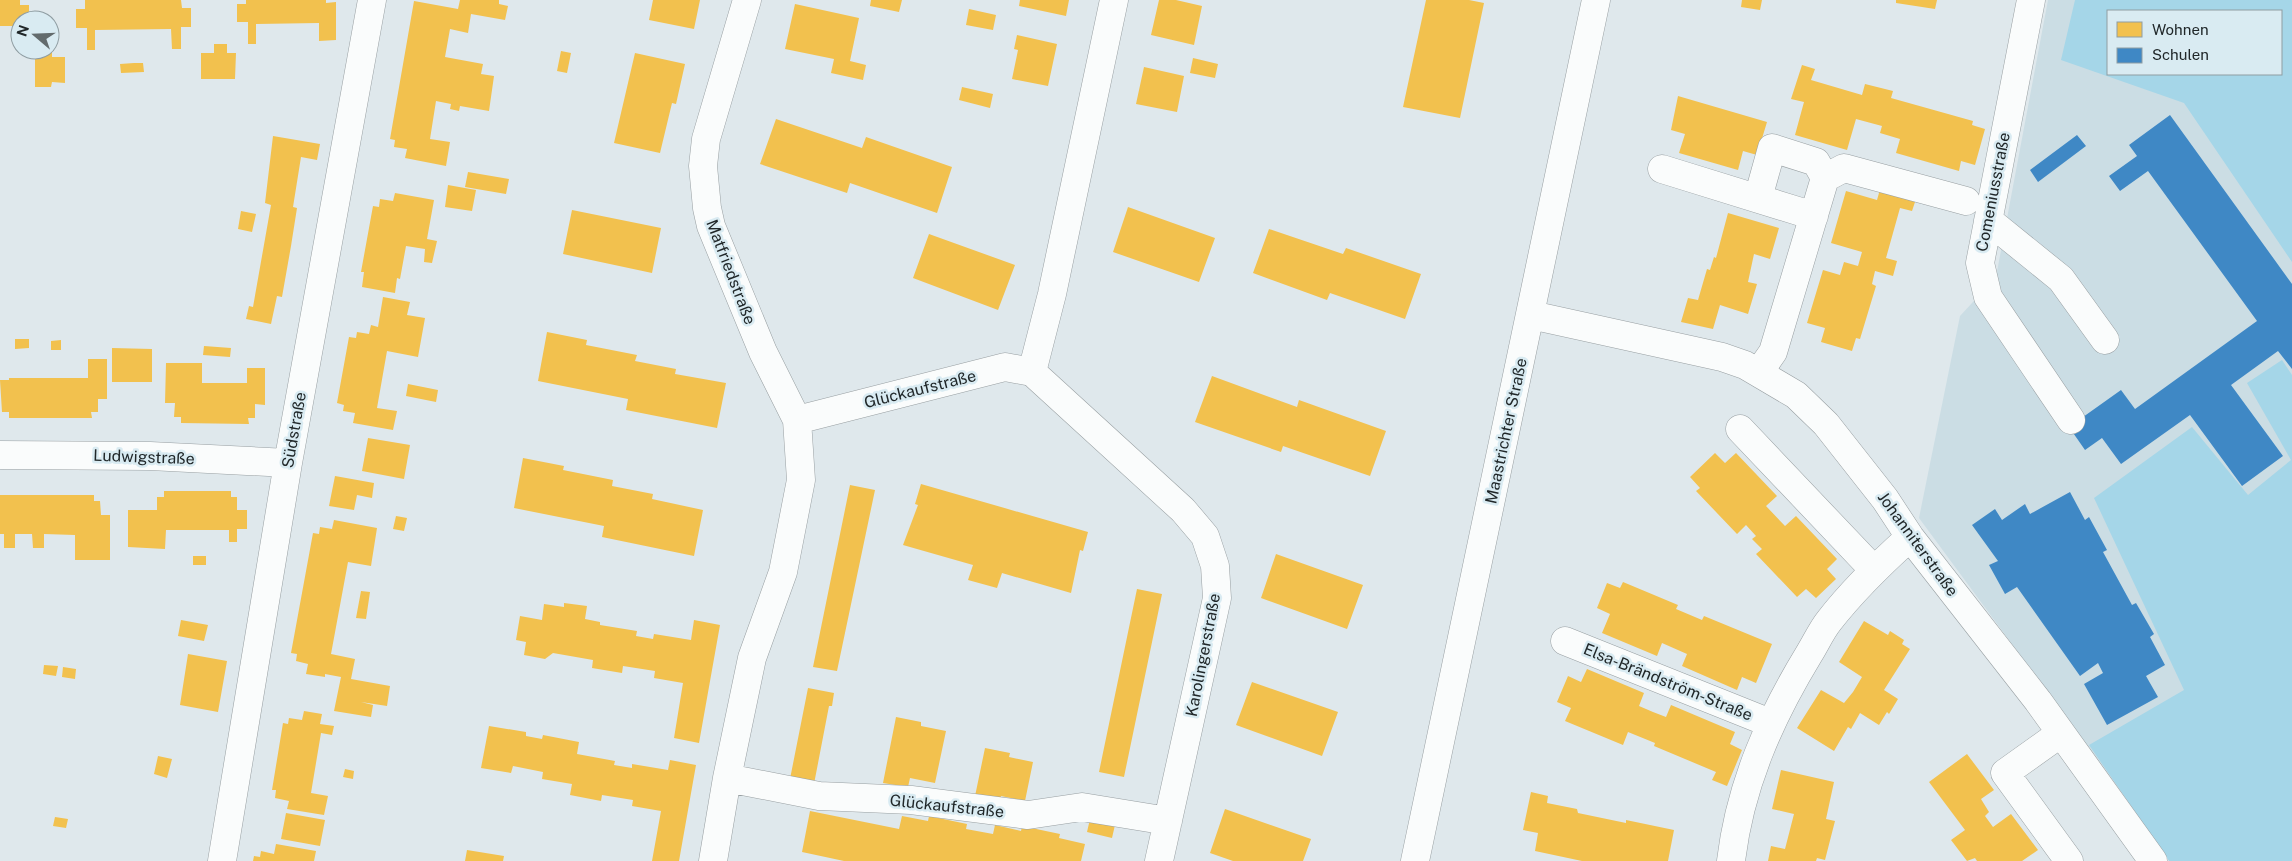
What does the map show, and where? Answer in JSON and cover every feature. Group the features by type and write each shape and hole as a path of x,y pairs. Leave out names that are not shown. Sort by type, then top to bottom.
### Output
{"street":[{"name":"Südstraße","path":"222,861 288,463 372,0"},
{"name":"Matfriedstraße","path":"747,0 735,46 711,117 706,138 703,166 707,208 711,226 763,352 796,420"},
{"path":"1032,372 1052,294 1114,0"},
{"name":"Maastrichter Straße","path":"1416,861 1596,0"},
{"name":"Comeniusstraße","path":"2031,0 1980,263 1988,296 2071,420"},
{"path":"1758,198 1772,148 1816,162 1825,178 1773,352 1759,372"},
{"path":"1825,178 1844,168 1966,201"},
{"path":"1662,169 1814,216"},
{"path":"1988,220 2061,279 2105,340"},
{"name":"Johanniterstraße","path":"1531,315 1683,347 1729,360 1759,372 1796,395 1826,424 1885,498 1910,537 2061,733 2154,861"},
{"name":"Glückaufstraße","path":"796,420 1005,367 1032,372"},
{"name":"Karolingerstraße","path":"1032,372 1183,510 1205,536 1215,566 1217,598 1159,861"},
{"path":"713,861 727,778 752,658 783,572 801,480 796,420"},
{"path":"1740,429 1873,569"},
{"name":"Ludwigstraße","path":"0,455 150,456 288,463"},
{"name":"Elsa-Brändström-Straße","path":"1731,861 1744,791 1770,723 1795,676 1828,622 1873,569 1910,537"},
{"name":"Elsa-Brändström-Straße","path":"1565,641 1770,723"},
{"path":"2061,733 2005,773 2068,861"},
{"name":"Glückaufstraße","path":"727,778 819,796 911,800 1028,815 1082,807 1168,821"}],"shaded area":[{"path":"2048,0 2292,0 2292,861 2172,861 1919,518 1960,316 1996,277"},
{"path":"2075,0 2292,0 2292,262 2184,103 2061,60"},
{"path":"2282,360 2292,375 2292,861 2169,861 2089,745 2184,690 2094,498 2192,427 2248,495 2291,460 2247,383"}],"building: Wohnen":[{"path":"0,0 20,0 20,5 29,5 29,10 10,10 10,26 0,26"},
{"path":"85,0 181,0 182,8 191,8 191,27 181,27 181,49 172,49 171,29 95,30 95,50 87,50 87,28 76,28 76,9 85,9"},
{"path":"246,0 326,0 326,3 336,2 336,40 319,41 319,23 256,24 256,44 248,44 248,22 237,22 237,4 246,4"},
{"path":"460,0 499,0 499,4 508,6 505,20 471,14 468,33 450,29 445,57 483,64 481,74 494,76 489,111 460,106 459,111 450,109 451,104 436,101 430,139 450,142 446,166 405,158 407,149 394,147 395,140 390,139 414,1 458,9"},
{"path":"653,0 700,0 694,29 649,20"},
{"path":"871,0 902,0 899,12 870,6"},
{"path":"1020,0 1069,0 1066,16 1019,6"},
{"path":"1159,0 1176,0 1202,6 1194,45 1151,35"},
{"path":"1426,0 1469,0 1484,3 1460,118 1403,107"},
{"path":"1742,0 1762,0 1760,10 1741,7"},
{"path":"1896,0 1937,0 1935,9 1896,3"},
{"path":"795,4 859,18 850,61 866,65 863,80 831,73 834,59 785,49"},
{"path":"969,9 996,15 993,30 966,25"},
{"path":"1017,35 1057,44 1048,86 1012,79 1018,50 1014,49"},
{"path":"214,44 227,44 227,53 236,53 235,79 201,79 201,53 214,53"},
{"path":"561,51 571,53 567,73 557,71"},
{"path":"635,53 685,64 676,104 672,103 660,153 614,143"},
{"path":"60,57 65,57 65,83 52,82 51,87 35,87 35,60 60,60"},
{"path":"1193,58 1218,64 1215,78 1190,73"},
{"path":"143,63 144,72 121,73 120,64"},
{"path":"1802,65 1815,69 1811,80 1862,95 1865,84 1893,91 1891,98 1973,121 1972,125 1985,129 1975,165 1961,161 1959,171 1896,153 1900,139 1880,133 1882,126 1856,119 1847,150 1795,135 1804,102 1791,99"},
{"path":"1144,67 1184,76 1177,112 1136,104"},
{"path":"962,87 993,94 990,108 959,100"},
{"path":"1678,96 1767,122 1757,155 1743,151 1738,170 1679,153 1685,134 1671,130"},
{"path":"776,119 862,148 866,137 952,167 937,213 850,183 847,193 760,164"},
{"path":"273,136 320,144 317,160 301,157 293,207 297,208 282,297 277,296 271,324 246,319 249,306 253,307 271,205 265,203"},
{"path":"468,172 509,179 506,194 465,187"},
{"path":"448,185 476,190 472,211 445,207"},
{"path":"1881,186 1917,196 1912,211 1900,208 1886,258 1897,261 1893,276 1875,271 1872,284 1876,286 1860,339 1856,338 1852,351 1821,342 1825,328 1807,323 1823,270 1840,275 1844,262 1858,266 1862,252 1831,243 1846,191 1877,200"},
{"path":"395,193 434,200 427,239 437,241 432,263 424,262 425,249 406,246 400,279 397,278 395,293 362,287 364,272 361,272 373,206 379,207 380,199 393,201"},
{"path":"1128,207 1215,238 1199,282 1113,252"},
{"path":"572,210 661,228 652,273 563,254"},
{"path":"241,211 256,214 252,232 238,229"},
{"path":"1728,213 1779,228 1770,259 1754,254 1748,282 1757,284 1748,314 1720,305 1713,329 1681,322 1688,298 1698,300 1707,269 1710,270 1714,257 1716,258"},
{"path":"1269,229 1343,254 1346,248 1421,274 1405,319 1330,293 1327,300 1253,273"},
{"path":"929,234 1015,265 998,310 913,278"},
{"path":"383,297 410,302 407,315 425,318 418,357 387,351 377,408 397,411 393,430 353,423 355,413 343,411 344,405 337,403 349,337 356,338 357,332 369,334 371,325 378,327"},
{"path":"547,332 587,340 586,345 637,355 635,361 676,369 675,374 726,383 717,428 626,410 628,399 538,381"},
{"path":"15,339 29,339 29,348 15,349"},
{"path":"61,340 61,350 51,350 51,341"},
{"path":"204,346 231,348 230,357 203,355"},
{"path":"112,348 152,349 152,382 112,382"},
{"path":"88,359 107,359 107,399 98,399 98,412 91,412 92,418 9,418 9,412 2,412 0,380 9,380 9,378 88,378"},
{"path":"166,363 202,363 202,383 247,383 247,368 265,368 265,405 255,404 255,418 248,418 249,424 181,423 181,417 174,417 175,403 165,403"},
{"path":"1212,376 1297,407 1299,400 1386,431 1370,476 1283,446 1281,452 1195,422"},
{"path":"408,384 438,390 436,402 406,396"},
{"path":"368,438 410,445 404,479 362,471"},
{"path":"1715,453 1725,463 1736,453 1777,496 1766,506 1785,526 1796,516 1837,559 1827,569 1836,579 1816,598 1806,589 1797,597 1756,554 1762,549 1752,539 1756,536 1746,525 1737,534 1696,491 1700,488 1690,477"},
{"path":"523,458 564,466 563,470 613,480 612,486 653,494 652,499 703,510 694,556 602,537 604,526 514,508"},
{"path":"335,476 374,483 372,498 357,495 354,510 329,506"},
{"path":"921,484 1088,532 1083,551 1080,550 1071,593 1002,573 997,588 968,580 973,565 903,545 918,505 915,504"},
{"path":"850,485 875,490 837,671 813,667"},
{"path":"164,491 231,491 231,497 237,497 237,510 247,510 247,529 237,529 237,542 229,542 229,530 166,530 165,549 128,547 128,510 157,510 157,497 164,497"},
{"path":"0,495 94,495 94,501 100,501 101,515 110,515 110,560 75,560 75,535 44,534 44,548 33,548 32,534 15,534 15,548 4,548 4,534 0,534"},
{"path":"396,516 407,518 404,531 393,529"},
{"path":"334,520 377,528 371,566 348,562 331,654 355,659 351,679 390,686 387,706 361,702 373,705 371,717 334,711 341,677 325,674 325,677 306,674 308,664 296,661 297,654 291,653 313,533 319,534 320,527 332,529"},
{"path":"1276,554 1363,585 1347,629 1261,598"},
{"path":"193,556 206,556 206,565 193,565"},
{"path":"1623,582 1678,605 1676,609 1702,620 1704,616 1772,644 1756,683 1742,677 1737,690 1682,666 1687,654 1662,643 1657,656 1602,633 1610,614 1597,608 1607,583 1620,588"},
{"path":"1137,589 1162,594 1124,777 1099,772"},
{"path":"361,591 370,592 366,619 356,618"},
{"path":"564,603 587,606 585,619 600,622 600,625 637,631 636,636 653,639 654,634 691,640 694,620 720,625 699,743 674,738 683,683 654,678 655,671 623,666 622,673 592,668 593,660 553,653 545,659 524,655 526,642 516,640 520,616 542,620 544,604 564,607"},
{"path":"181,620 208,625 204,641 178,636"},
{"path":"1864,621 1888,635 1890,631 1904,640 1902,644 1910,649 1884,690 1898,699 1889,714 1887,712 1879,725 1860,713 1851,729 1848,727 1834,751 1797,728 1821,690 1844,703 1853,692 1862,677 1839,662"},
{"path":"188,654 227,661 218,712 180,705"},
{"path":"44,665 58,666 56,676 43,674"},
{"path":"63,667 76,669 75,679 62,677"},
{"path":"1587,669 1644,693 1639,706 1653,712 1666,717 1671,705 1735,732 1730,744 1742,750 1727,786 1712,780 1716,772 1654,746 1655,743 1628,732 1623,745 1565,721 1571,708 1557,702 1568,676 1581,682"},
{"path":"1252,682 1338,712 1322,756 1236,725"},
{"path":"808,688 834,693 832,706 829,706 814,784 790,779"},
{"path":"304,711 322,714 320,724 334,726 332,735 321,733 311,793 328,796 324,815 287,809 289,801 275,798 276,790 272,790 283,723 288,724 289,718 302,720"},
{"path":"896,717 921,722 921,726 946,731 935,783 910,778 908,787 883,783"},
{"path":"489,726 526,732 526,736 542,739 543,735 579,742 577,754 615,761 614,765 632,768 632,764 668,770 670,760 696,765 679,861 652,861 661,811 632,806 633,800 602,795 601,801 570,795 572,784 542,779 543,772 513,766 511,773 481,768"},
{"path":"985,748 1010,753 1009,757 1033,762 1025,801 1001,796 999,805 974,801"},
{"path":"1967,754 1994,790 1981,799 1989,812 1985,816 1993,827 2011,814 2038,850 2022,861 1977,861 1975,858 1967,861 1951,840 1965,830 1929,782"},
{"path":"158,756 172,759 167,778 154,774"},
{"path":"345,769 354,771 353,779 343,777"},
{"path":"1781,770 1834,782 1826,819 1835,821 1825,860 1817,858 1816,861 1768,861 1771,846 1785,849 1794,814 1772,809"},
{"path":"1531,792 1548,796 1547,803 1577,809 1578,813 1674,830 1668,861 1582,861 1535,851 1538,833 1523,830"},
{"path":"1225,809 1311,839 1303,861 1233,861 1210,853"},
{"path":"810,811 899,829 902,816 928,821 929,816 967,824 966,829 993,834 995,825 1021,831 1022,826 1060,834 1059,838 1085,844 1081,861 844,861 802,852"},
{"path":"286,813 325,820 320,846 281,839"},
{"path":"55,817 68,819 66,828 53,826"},
{"path":"1090,819 1115,825 1112,838 1087,832"},
{"path":"276,844 316,851 314,861 253,861 254,856 260,857 261,851 274,854"},
{"path":"467,850 504,856 503,861 465,861"}],"building: Schulen":[{"path":"2170,115 2292,284 2292,369 2278,351 2231,385 2283,456 2242,486 2190,415 2121,464 2102,438 2085,450 2069,427 2121,390 2135,409 2257,321 2148,171 2120,191 2109,176 2137,156 2129,145"},
{"path":"2077,135 2086,146 2038,182 2030,170"},
{"path":"2070,492 2085,520 2089,517 2107,550 2103,552 2132,605 2136,603 2154,634 2150,637 2165,665 2146,676 2158,697 2107,725 2084,684 2103,673 2098,663 2080,676 2017,587 2005,594 1989,565 1998,561 1972,525 1995,509 2002,520 2025,504 2030,514"}]}
